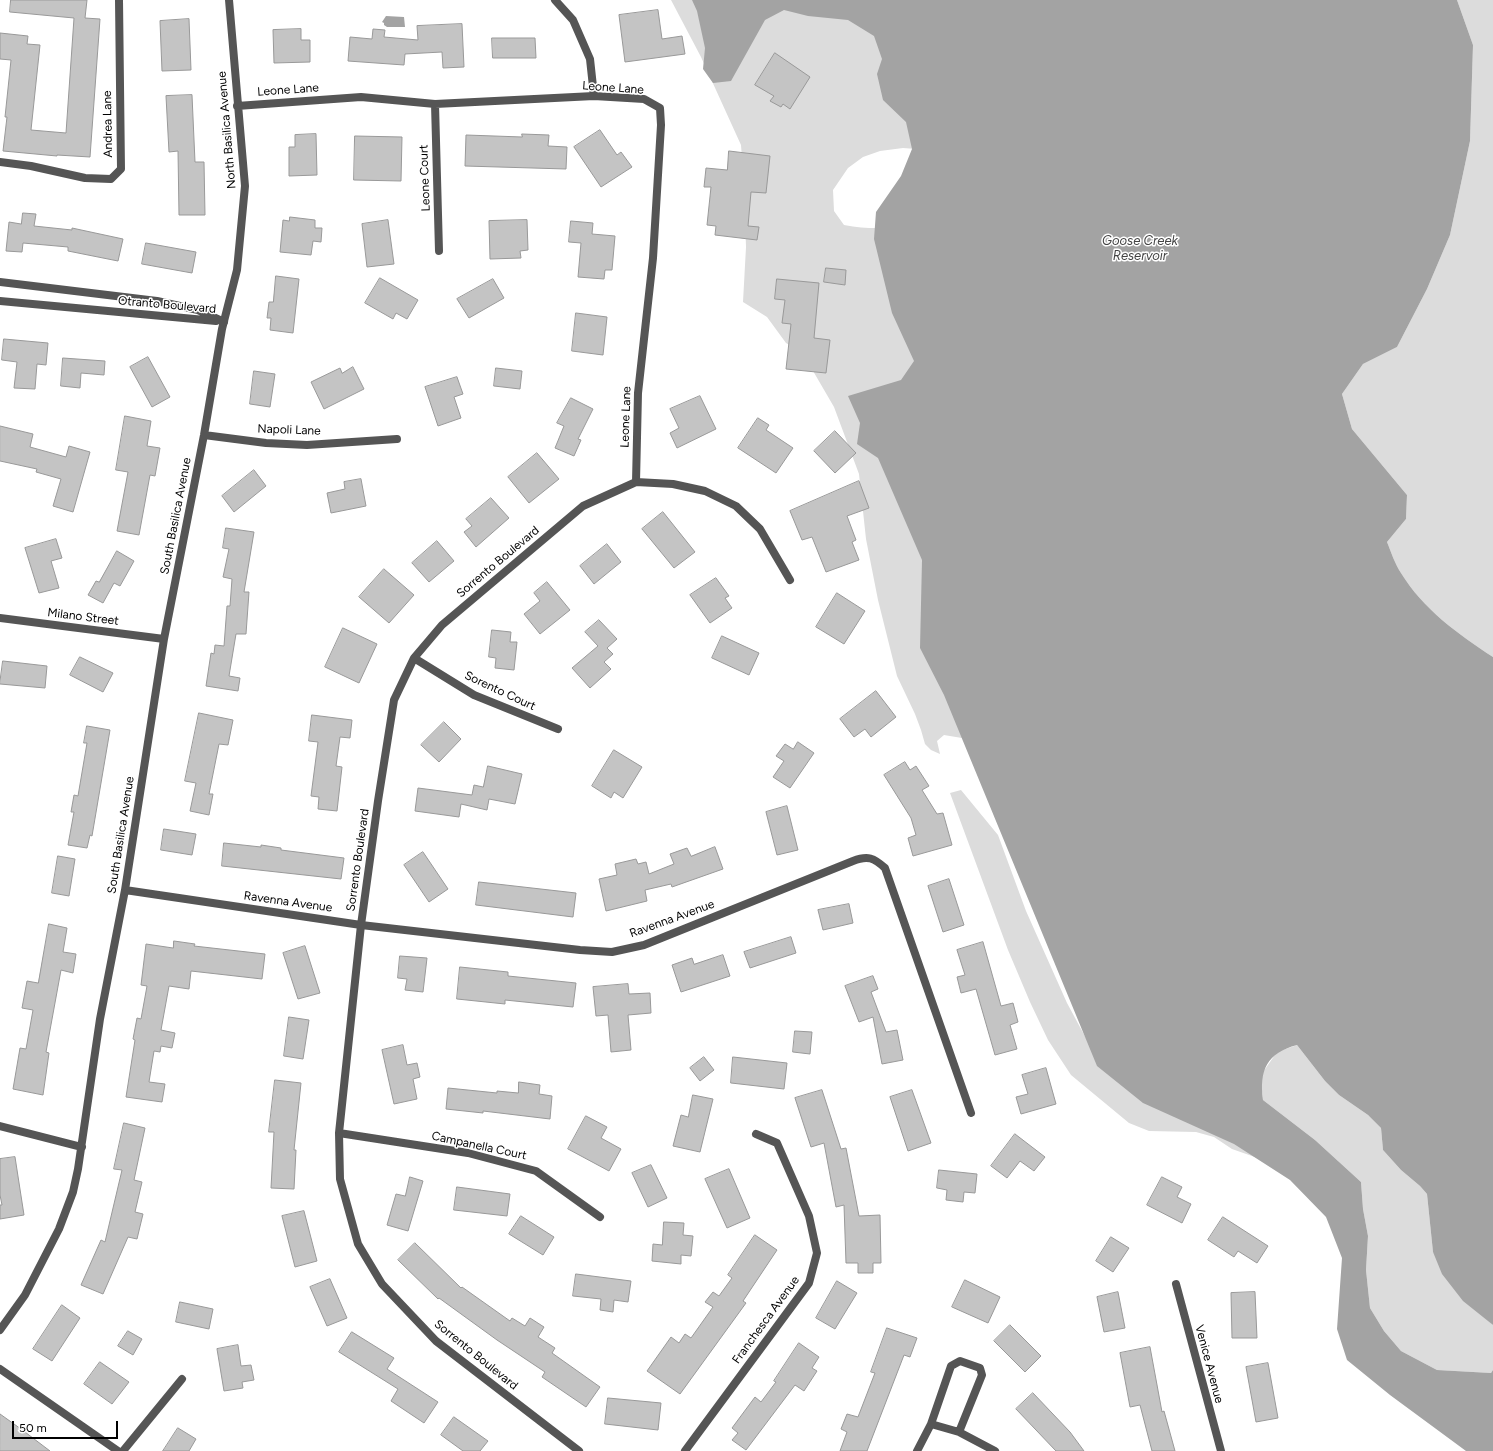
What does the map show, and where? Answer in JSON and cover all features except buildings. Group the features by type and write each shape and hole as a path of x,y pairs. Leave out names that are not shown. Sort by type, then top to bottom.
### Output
{"street":[{"name":"Andrea Lane","path":"0,162 32,166 85,178 111,179 121,169 119,0"},
{"name":"North Basilica Avenue","path":"223,325 237,270 245,186 229,0"},
{"path":"555,0 573,20 590,59 594,96"},
{"name":"Leone Lane","path":"237,106 361,97 435,104 594,96 644,99 660,108 661,125 653,250 638,393 636,482"},
{"name":"Leone Court","path":"435,104 439,251"},
{"name":"Otranto Boulevard","path":"0,282 158,301 198,310 223,325"},
{"name":"Otranto Boulevard","path":"0,301 223,325"},
{"name":"South Basilica Avenue","path":"0,1330 25,1295 59,1229 73,1192 82,1147 100,1018 125,890 164,639 204,435 223,325"},
{"name":"Napoli Lane","path":"204,435 266,443 307,445 397,439"},
{"name":"Sorrento Boulevard","path":"579,1451 436,1341 382,1284 358,1244 340,1180 339,1133 361,925 394,700 414,658 442,625 583,506 636,482 674,484 705,491 736,506 760,529 790,580"},
{"name":"Milano Street","path":"0,618 164,639"},
{"name":"Sorento Court","path":"414,658 474,695 558,729"},
{"name":"Ravenna Avenue","path":"125,890 361,925 572,949 612,952 644,945 853,860 864,857 876,860 885,868 971,1113"},
{"path":"0,1126 82,1147"},
{"name":"Campanella Court","path":"339,1133 468,1153 536,1171 600,1217"},
{"name":"Franchesca Avenue","path":"685,1451 809,1283 817,1253 809,1216 777,1143 756,1134"},
{"name":"Venice Avenue","path":"1176,1284 1221,1451"},
{"path":"917,1451 931,1424 951,1366 960,1361 980,1368 982,1375 960,1432"},
{"path":"0,1369 118,1451"},
{"path":"122,1451 182,1379"},
{"path":"931,1424 960,1432 995,1451"}],"shaded area":[{"path":"671,0 866,0 916,149 903,148 880,151 863,157 848,168 833,190 834,211 844,225 856,227 886,228 928,224 962,738 944,735 937,741 940,754 931,750 925,744 915,714 897,676 878,600 866,539 859,474 834,407 802,352 786,343 767,317 743,302 746,247 741,145 701,57"},
{"path":"1457,0 1493,0 1493,657 1442,620 1420,598 1399,569 1387,542 1406,519 1407,495 1352,429 1342,394 1363,364 1397,347 1427,289 1450,235 1470,141 1473,45"},
{"path":"961,790 998,835 1026,911 1067,1003 1101,1066 1286,1168 1232,1149 1214,1137 1196,1132 1149,1131 1129,1123 1071,1075 1048,1040 1008,950 950,793"},
{"path":"1297,1045 1325,1081 1339,1095 1368,1115 1381,1128 1383,1150 1401,1170 1427,1194 1433,1252 1493,1325 1493,1370 1491,1373 1437,1370 1401,1351 1384,1331 1370,1308 1366,1270 1368,1236 1363,1209 1361,1182 1315,1140 1263,1100 1261,1083 1263,1072 1277,1052"}],"water":[{"name":"Goose Creek Reservoir","path":"692,0 1457,0 1473,45 1470,141 1450,235 1427,289 1397,347 1363,364 1342,394 1352,429 1407,495 1406,519 1387,542 1399,569 1420,598 1442,620 1493,657 1493,1325 1463,1301 1442,1274 1433,1252 1427,1194 1401,1170 1383,1150 1381,1128 1368,1115 1339,1095 1325,1081 1297,1045 1278,1053 1267,1064 1262,1080 1262,1089 1263,1100 1315,1140 1361,1182 1363,1209 1368,1236 1366,1270 1370,1308 1384,1331 1401,1351 1437,1370 1491,1373 1493,1370 1493,1451 1466,1451 1390,1395 1347,1360 1337,1329 1342,1258 1326,1217 1290,1180 1234,1144 1143,1103 1097,1066 944,695 920,648 922,560 878,458 857,444 860,423 848,396 901,380 914,361 892,313 874,239 876,212 901,176 912,149 906,122 883,100 877,74 882,59 874,36 848,20 808,16 784,10 765,20 731,81 713,83 703,69 705,48 697,11"},
{"path":"386,16 404,17 405,27 387,27 382,22"}]}
